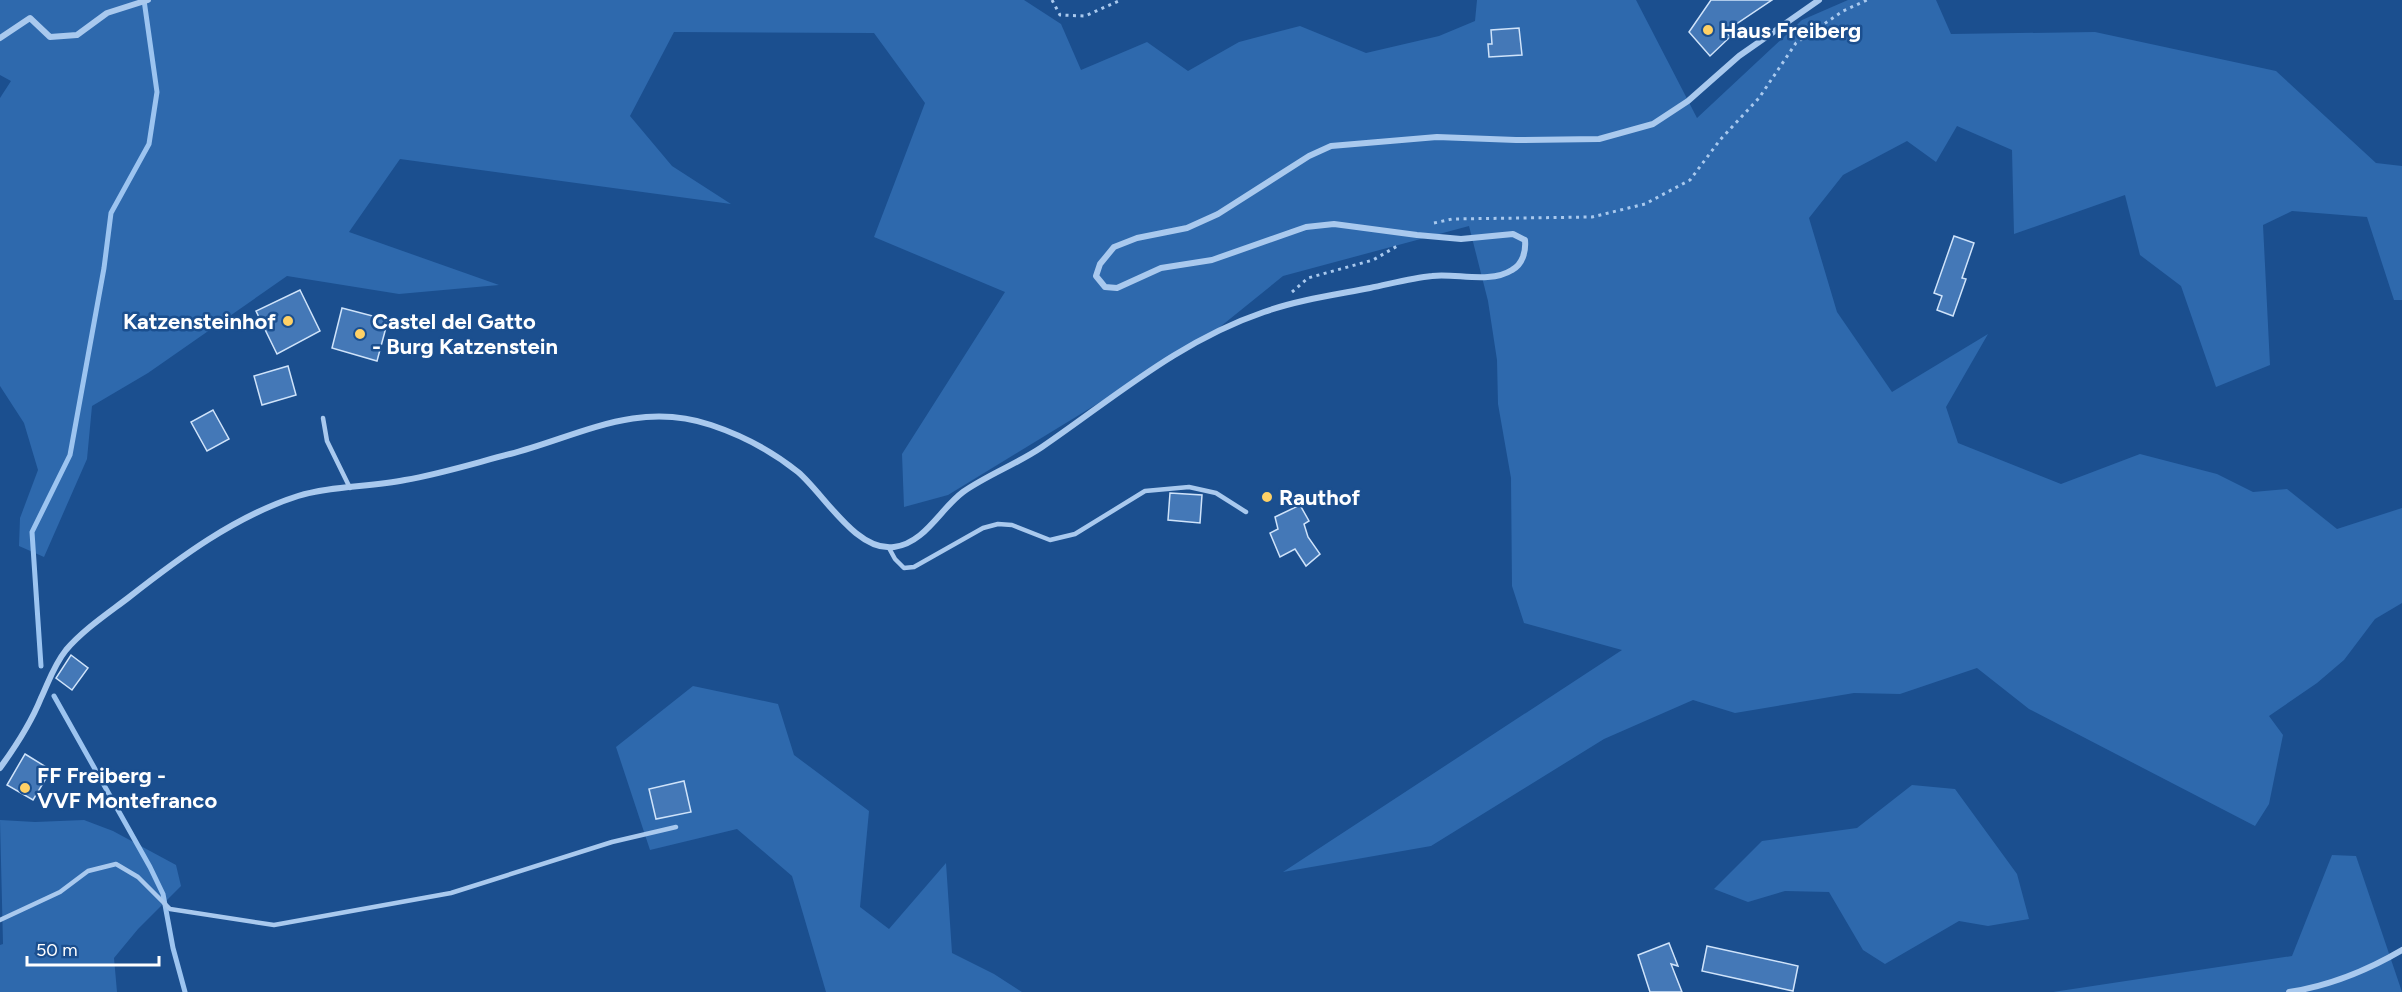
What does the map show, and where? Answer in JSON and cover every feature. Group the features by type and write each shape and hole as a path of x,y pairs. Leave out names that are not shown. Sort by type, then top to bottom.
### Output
{"street":[{"path":"0,38 30,18 50,37 77,35 107,13 148,0"},
{"path":"0,768 16,747 36,709 51,672 67,649 106,615 186,553 253,515 300,496 407,480 506,455 625,418 668,416 709,424 753,443 798,472 857,534 874,545 889,548 905,545 922,535 948,505 967,489 1036,451 1178,351 1226,327 1285,305 1432,276 1489,276 1510,272 1522,261 1526,247 1525,240 1513,234 1461,238 1334,225 1306,228 1212,260 1161,268 1117,288 1105,287 1096,276 1100,264 1114,247 1137,238 1187,228 1218,214 1309,156 1331,146 1437,137 1516,140 1599,139 1653,124 1688,101 1739,56 1819,0"},
{"path":"2289,992 2314,988 2387,959 2402,950"}],"lane":[{"path":"323,418 327,441 350,488"},
{"path":"889,548 904,568 914,567 983,528 999,524 1012,525 1050,540 1075,534 1144,491 1163,489 1189,487 1216,493 1246,512"},
{"path":"0,920 60,892 88,871 116,864 138,877 170,909 274,925 451,893 612,842 676,826"}],"path":[{"path":"1052,0 1060,15 1085,16 1120,0"},
{"path":"1285,305 1292,291 1308,278 1373,260 1417,235 1425,226 1452,219 1592,217 1645,204 1690,180 1720,140 1760,98 1796,43 1843,11 1866,0"}],"shaded area":[{"path":"0,0 1024,0 1061,24 1081,70 1147,42 1188,71 1239,42 1300,26 1366,53 1439,36 1475,21 1477,0 1636,0 1697,118 1802,20 1848,0 1936,0 1951,34 2095,32 2276,71 2376,163 2402,166 2402,300 2394,300 2367,217 2292,211 2263,225 2270,365 2216,387 2181,286 2140,255 2125,195 2014,234 2012,150 1957,126 1936,162 1907,141 1843,175 1809,218 1837,312 1892,392 1988,334 1946,407 1958,443 2061,484 2140,454 2217,474 2253,492 2287,489 2337,529 2402,508 2402,603 2375,619 2344,660 2317,683 2269,716 2283,735 2269,804 2255,826 2029,709 1977,668 1900,694 1854,693 1735,713 1693,700 1604,739 1431,846 1283,872 1622,650 1524,623 1512,586 1511,478 1498,404 1497,360 1488,301 1469,226 1283,276 1210,335 948,495 904,507 902,454 1005,292 874,237 925,103 874,33 674,32 630,116 672,166 731,204 400,159 349,232 499,285 399,294 287,276 148,373 92,406 87,459 44,557 19,546 20,518 38,470 24,423 0,386 0,98 11,81 0,75"},
{"path":"693,686 778,704 794,755 869,811 860,907 889,929 946,863 952,953 994,974 1022,992 826,992 792,876 737,829 650,850 616,747"},
{"path":"1912,785 1955,789 2017,874 2029,919 1988,926 1959,921 1885,964 1863,950 1829,892 1785,891 1748,902 1714,889 1762,841 1857,828"},
{"path":"0,820 35,822 84,820 113,831 176,865 181,886 138,929 114,958 117,992 0,992 0,945 3,944"},
{"path":"2332,855 2356,856 2402,992 2053,992 2292,956"}],"building":[{"name":"Haus Freiberg","path":"1711,0 1772,0 1726,31 1730,37 1710,56 1689,32"},
{"path":"1519,28 1522,55 1489,57 1488,44 1492,44 1491,30"},
{"path":"1954,236 1974,243 1962,278 1966,279 1953,316 1937,310 1942,296 1934,293"},
{"name":"Katzensteinhof","path":"300,290 320,331 277,354 256,311"},
{"name":"Castel del Gatto - Burg Katzenstein","path":"342,308 388,320 377,361 332,348"},
{"path":"288,366 296,395 262,405 254,376"},
{"path":"213,410 229,439 207,451 191,422"},
{"path":"1170,493 1202,495 1200,523 1168,520"},
{"path":"1300,505 1309,521 1304,524 1308,537 1320,554 1306,566 1295,549 1280,557 1270,533 1278,529 1275,517"},
{"path":"71,655 88,668 72,690 56,678"},
{"path":"25,754 51,770 33,800 7,785"},
{"path":"684,781 691,812 656,819 649,789"},
{"path":"1669,943 1678,966 1671,964 1682,992 1650,992 1638,955"},
{"path":"1707,946 1798,966 1793,991 1702,971"}],"waterway":[{"path":"41,666 32,532 70,455 104,268 111,213 149,144 157,92 144,0"},
{"path":"54,696 163,894 173,948 185,992"}],"place":[{"name":"Haus Freiberg","path":"1708,30"},
{"name":"Katzensteinhof","path":"288,321"},
{"name":"Castel del Gatto - Burg Katzenstein","path":"360,334"},
{"name":"Rauthof","path":"1267,497"},
{"name":"FF Freiberg - VVF Montefranco","path":"25,788"}]}
